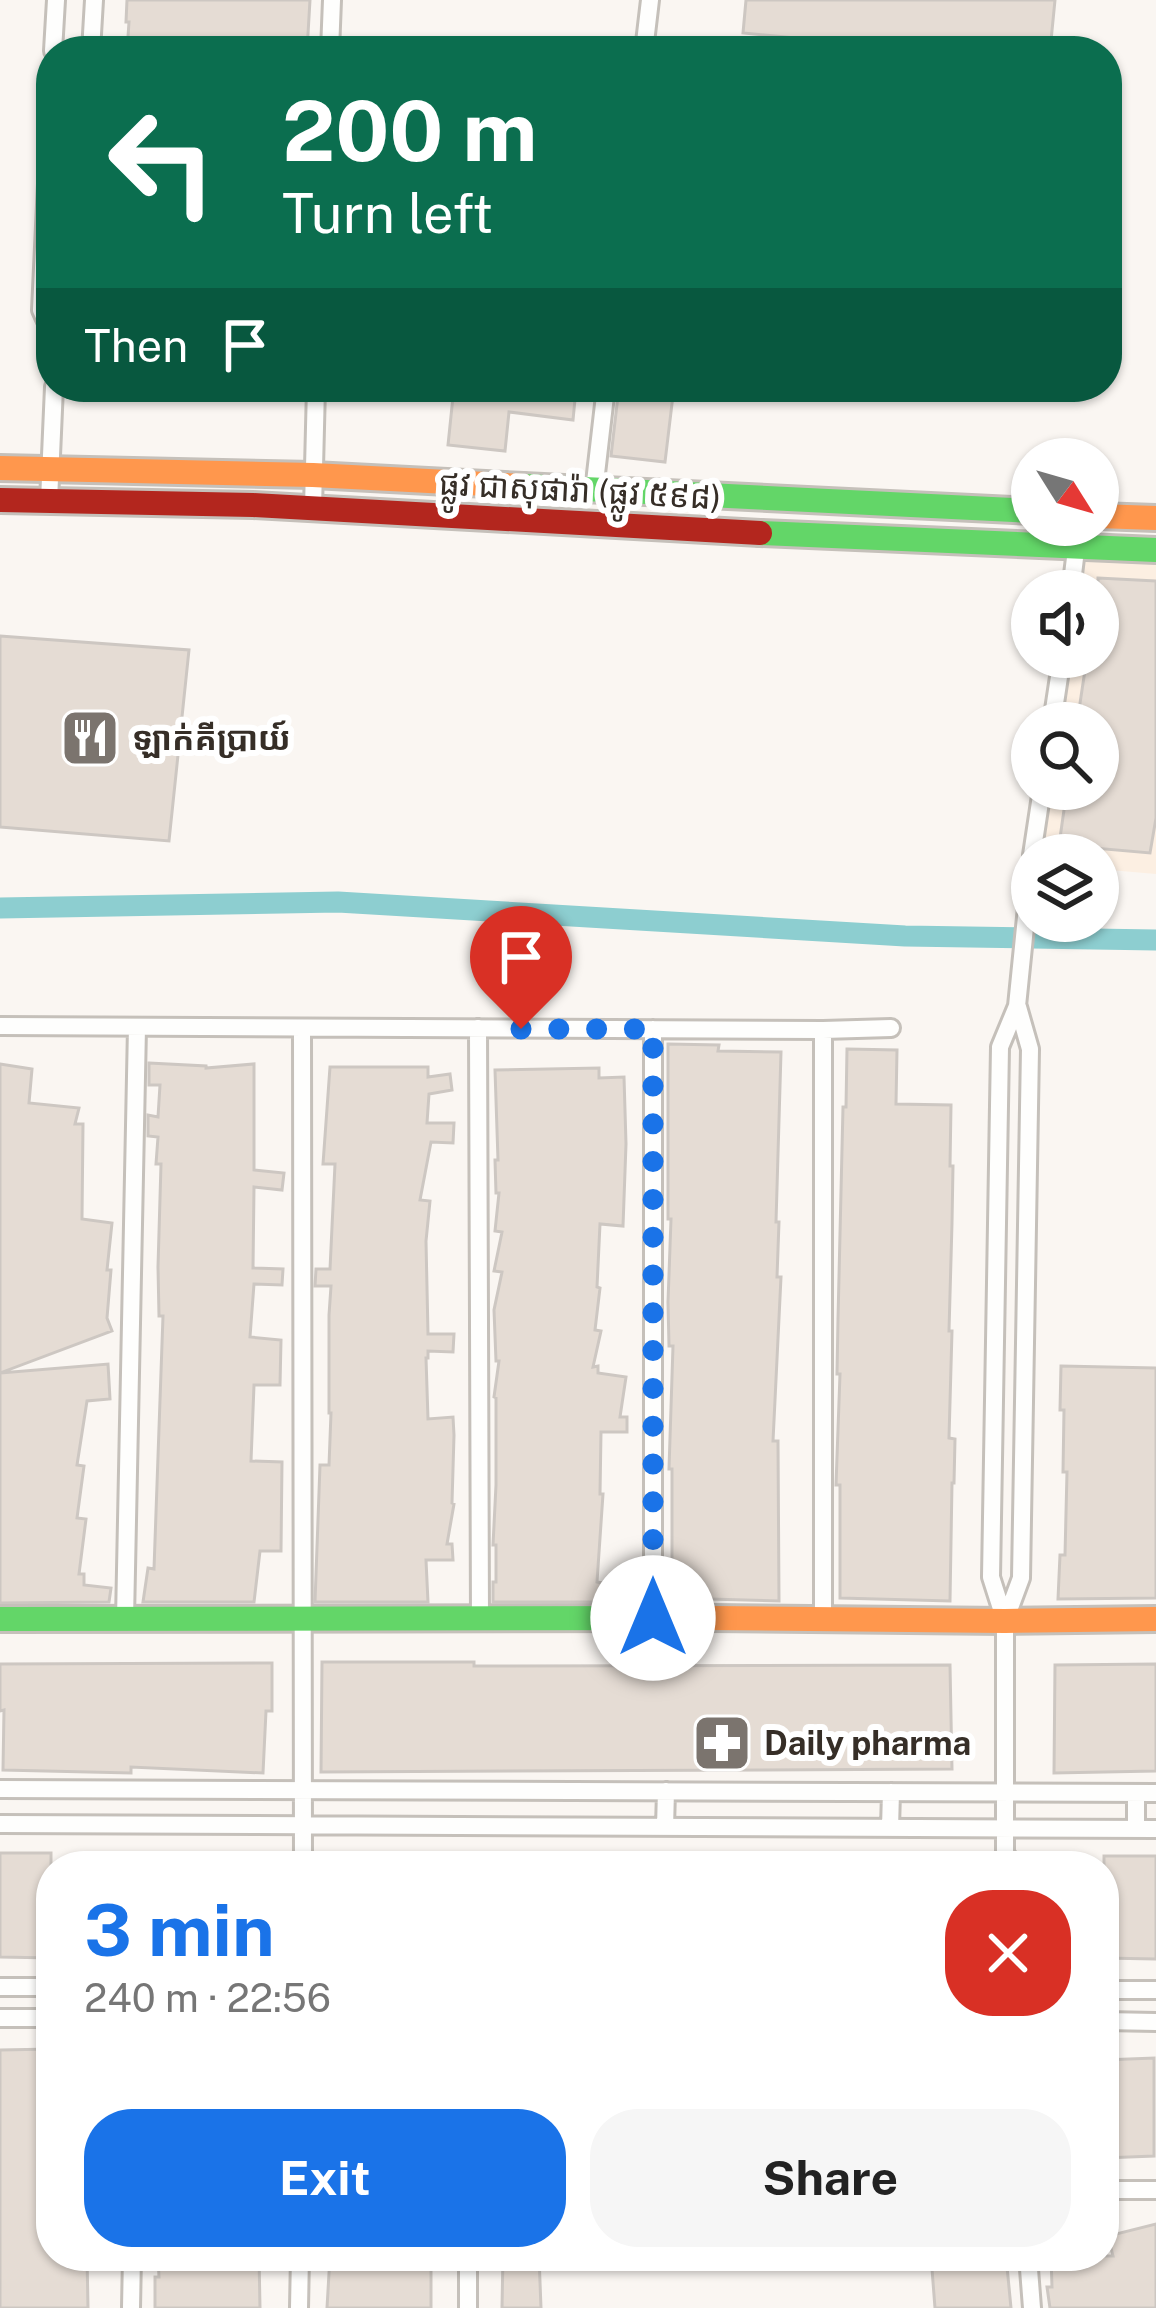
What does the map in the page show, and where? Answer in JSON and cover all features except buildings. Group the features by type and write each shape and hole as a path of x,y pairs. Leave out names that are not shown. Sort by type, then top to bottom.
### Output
{"main road":[{"name":"ផ្លូវ ជាសុផារ៉ា (ផ្លូវ ៥៩៨)","path":"0,468 313,475 1011,510"},
{"name":"ផ្លូវ ជាសុផារ៉ា (ផ្លូវ ៥៩៨)","path":"0,500 313,508 835,538 1011,537"},
{"path":"1119,516 1156,518"},
{"name":"ផ្លូវ ជាសុផារ៉ា (ផ្លូវ ៥៩៨)","path":"1119,543 1156,550"},
{"path":"0,1619 1156,1619"}],"street":[{"path":"54,36 56,0"},
{"path":"92,36 94,0"},
{"path":"331,36 332,0"},
{"path":"646,36 650,0"},
{"path":"49,501 53,402"},
{"path":"313,508 315,402"},
{"path":"594,491 604,402"},
{"path":"1006,1851 1005,1621 991,1577 998,1130 1000,1047 1017,1006 1022,942"},
{"path":"1005,1621 1021,1577 1030,1129 1030,1049 1017,1006"},
{"path":"0,1025 891,1028"},
{"path":"124,1619 137,1027"},
{"path":"302,1028 303,1851"},
{"path":"478,1028 480,1618"},
{"path":"653,1029 653,1618"},
{"path":"823,1030 823,1618"},
{"path":"998,1130 1030,1129"},
{"path":"996,1278 1027,1278"},
{"path":"0,1789 1156,1793"},
{"path":"192,1825 194,1790"},
{"path":"428,1791 428,1826"},
{"path":"665,1827 666,1791"},
{"path":"890,1828 891,1792"},
{"path":"1136,1793 1136,1829"},
{"path":"0,1824 1156,1829"},
{"path":"0,1987 36,1987"},
{"path":"1119,1990 1156,1990"},
{"path":"0,2018 36,2018"},
{"path":"1119,2021 1156,2022"},
{"path":"1119,2190 1156,2190"},
{"path":"131,2271 131,2308"},
{"path":"299,2308 300,2271"},
{"path":"467,2271 468,2308"},
{"path":"1029,2271 1032,2308"}],"shaded area":[{"path":"1081,557 1156,561 1156,874 1119,871 1119,834 1040,834 1043,810 1119,810 1119,702 1059,702 1063,678 1119,678 1119,570 1079,570"}],"waterway":[{"path":"0,908 338,902 905,936 1156,940"}],"traffic: fast":[{"path":"523,486 1011,510"},
{"path":"760,533 1156,550"},
{"path":"0,1619 710,1618"}],"traffic: slow":[{"path":"0,468 313,475 523,486"},
{"path":"1119,517 1156,518"},
{"path":"710,1618 1156,1619"}],"traffic: jam":[{"path":"0,500 253,505 760,533"}],"place":[{"name":"ឡាក់គីប្រាយ៍","path":"90,738"},
{"name":"Daily pharma","path":"722,1743"}],"route":[{"path":"521,1029 653,1029 653,1618"}]}
